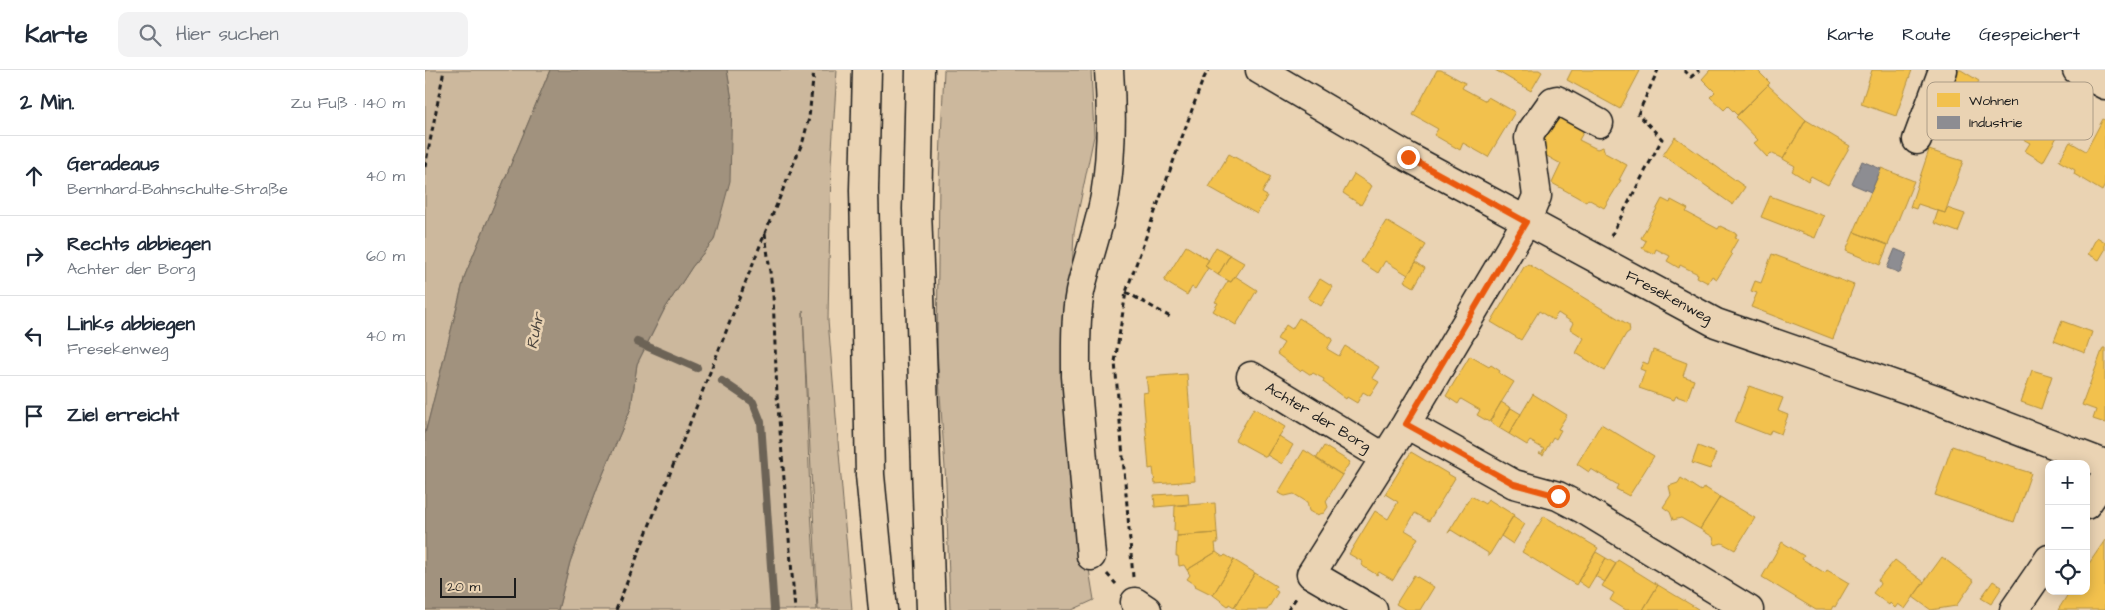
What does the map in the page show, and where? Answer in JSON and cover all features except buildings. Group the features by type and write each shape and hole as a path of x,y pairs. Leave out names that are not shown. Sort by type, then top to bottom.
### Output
{"main road":[{"path":"867,70 864,190 870,475 883,610"},
{"path":"920,70 917,209 931,610"},
{"path":"1091,556 1076,376 1076,352 1080,293 1096,237 1107,180 1111,120 1109,70"},
{"name":"Fresekenweg","path":"1260,70 1408,157 1526,222 1716,322 1938,400 2105,464"},
{"path":"1939,82 1943,70"},
{"path":"2077,70 2105,85"},
{"name":"Achter der Borg","path":"1373,610 1311,574 1406,424 1526,222 1537,196 1529,138 1549,103 1557,100 1599,123"},
{"path":"1917,140 1927,113"},
{"name":"Achter der Borg","path":"1251,376 1385,458"},
{"path":"1406,424 1514,484 1558,496 1583,509 1749,610"},
{"path":"2090,499 2105,478"},
{"path":"2014,610 2045,566"}],"path":[{"path":"425,167 444,70"},
{"path":"616,610 765,232 803,141 809,118 814,70"},
{"path":"1141,606 1115,362 1126,292 1208,70"},
{"path":"1599,259 1662,140 1638,114 1658,70"},
{"path":"1684,70 1691,77 1699,70"},
{"path":"765,232 773,295 777,395 795,610"},
{"path":"1126,292 1172,318"},
{"path":"1091,556 1141,606"}],"shaded area":[{"path":"425,70 550,70 465,275 425,434"},
{"path":"727,70 837,70 831,165 828,320 852,610 818,610 803,311 810,494 817,610 558,610 570,562 598,486 631,408 637,364 664,310 692,267 714,240 732,100"},
{"path":"944,70 1091,70 1094,136 1074,232 1065,422 1094,600 1072,610 950,610 946,483 937,349 939,184"}],"water":[{"name":"Ruhr","path":"550,70 727,70 732,100 730,181 714,240 692,267 664,310 637,364 631,408 598,486 570,562 558,610 425,610 425,434 465,275"}],"waterway":[{"path":"637,342 697,368"},
{"path":"722,381 753,402 761,422 774,610"}],"route":[{"path":"1408,157 1526,222 1406,424 1514,484 1558,496"}]}
